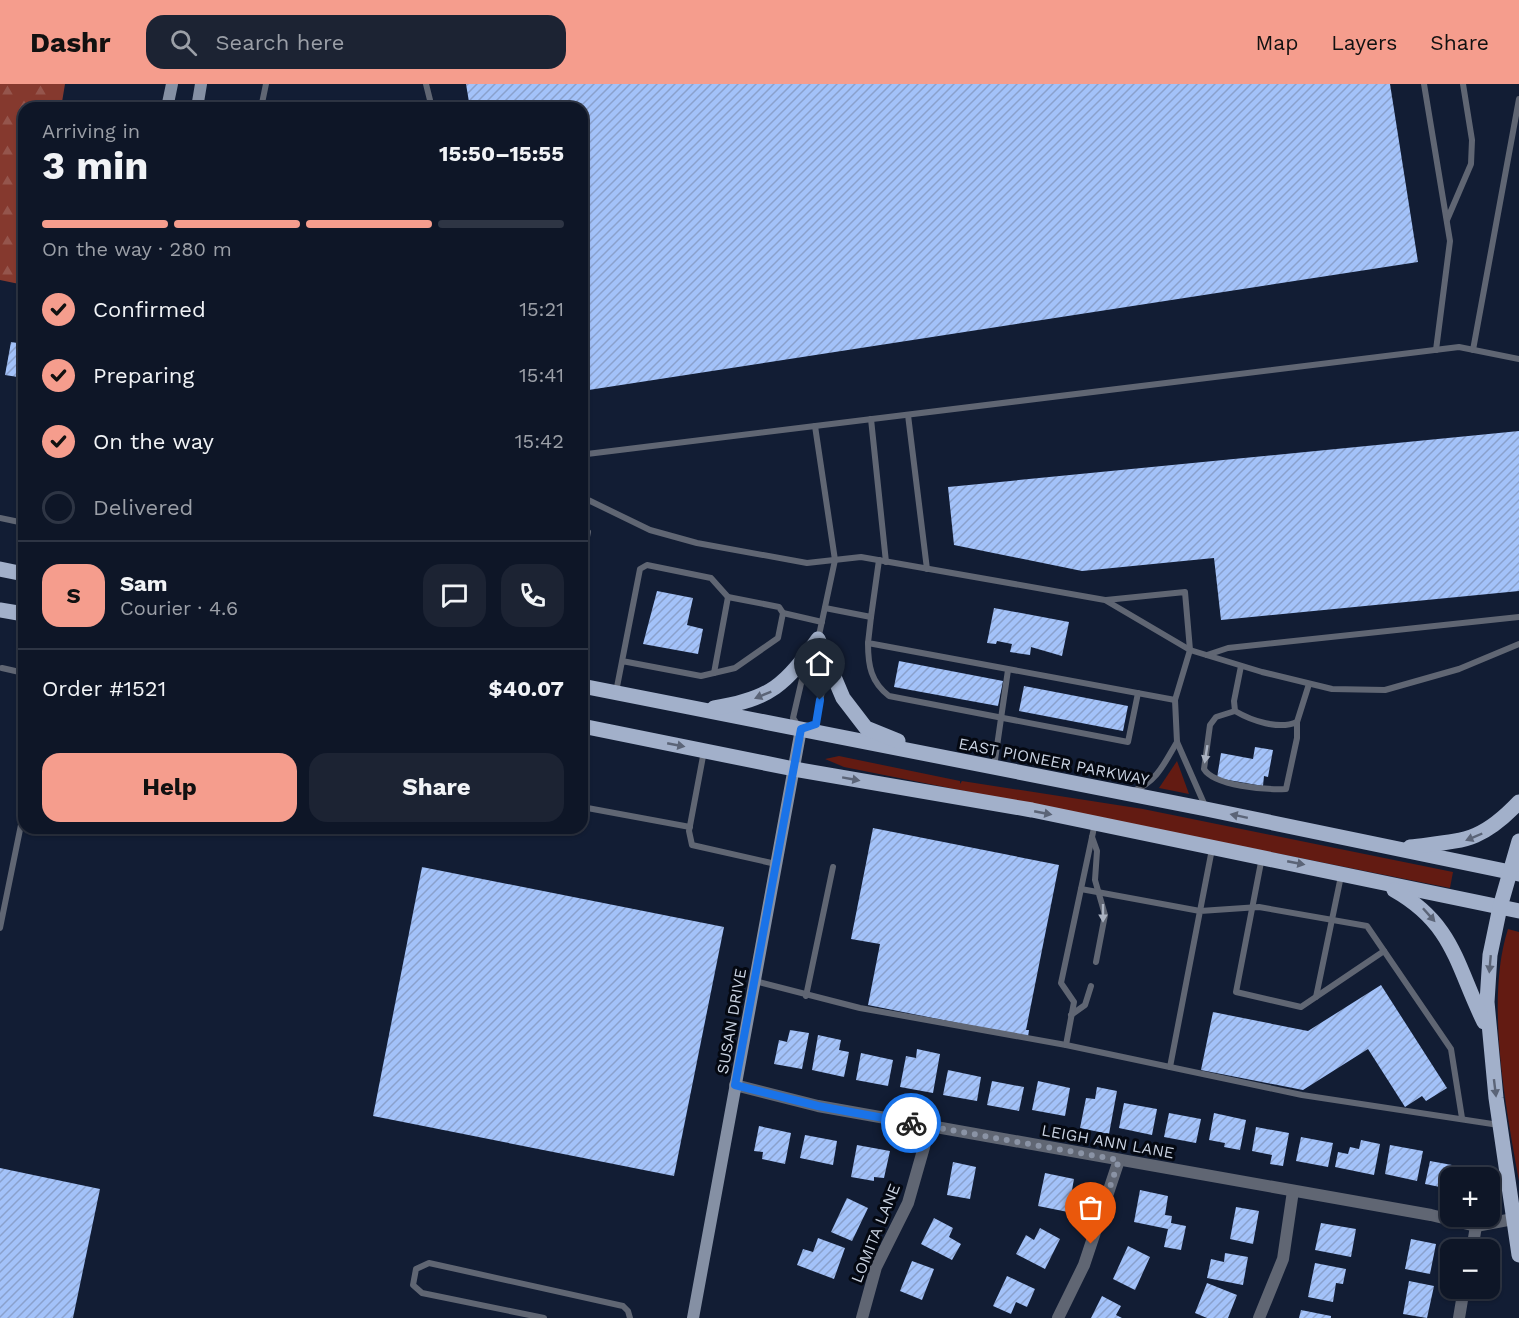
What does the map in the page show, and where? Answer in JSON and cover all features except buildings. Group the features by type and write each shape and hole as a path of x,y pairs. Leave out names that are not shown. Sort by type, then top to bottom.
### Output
{"main road":[{"path":"0,569 18,573"},
{"path":"0,610 18,613"},
{"path":"703,710 740,704 771,693 796,669 818,639"},
{"path":"818,639 843,698 866,728 937,757"},
{"name":"EAST PIONEER PARKWAY","path":"588,687 1206,809 1514,873"},
{"path":"588,727 1093,830 1213,846 1519,911"},
{"path":"1399,849 1464,842 1498,824 1519,801"},
{"path":"1519,841 1514,873 1500,907 1490,955 1488,1030 1519,1255"},
{"path":"1381,882 1423,908 1438,926 1468,982 1488,1030"}],"street":[{"path":"168,102 172,84"},
{"path":"197,102 201,84"},
{"name":"SUSAN DRIVE","path":"693,1318 801,729"},
{"name":"LEIGH ANN LANE","path":"735,1085 818,1106 1440,1219"},
{"name":"LOMITA LANE","path":"862,1318 876,1267 908,1203 930,1126"},
{"path":"1058,1318 1084,1265 1119,1160"},
{"path":"1259,1318 1283,1259 1293,1191"},
{"path":"1500,1222 1513,1220"},
{"path":"1459,1318 1462,1299"}],"lane":[{"path":"262,102 266,84"},
{"path":"426,84 430,102"},
{"path":"1424,84 1450,241 1436,350"},
{"path":"1447,221 1471,164 1472,140 1463,84"},
{"path":"1473,350 1519,99"},
{"path":"588,454 1459,347 1519,359"},
{"path":"908,415 927,569"},
{"path":"871,419 882,561 870,616 868,643 871,673 877,687 889,696 1128,742 1138,693"},
{"path":"815,426 835,560 818,639 806,662 793,718 801,729 816,724 826,668 818,639"},
{"path":"588,499 650,530 697,543 807,563 861,557 1105,600 1185,592 1190,650 1175,700 1177,742 1206,809"},
{"path":"0,518 18,522"},
{"path":"616,693 640,569 647,566 711,578 728,597 779,607 783,613 822,622"},
{"path":"714,673 728,597"},
{"path":"1105,600 1190,650 1241,666 1332,689 1385,690 1459,669 1519,644"},
{"path":"825,608 870,616"},
{"path":"622,661 701,676 735,668 778,638 783,613"},
{"path":"1208,655 1228,648 1519,617"},
{"path":"868,643 1175,700"},
{"path":"1235,711 1234,701 1241,666"},
{"path":"2,668 18,672"},
{"path":"994,768 1008,670"},
{"path":"1297,722 1286,727 1246,718 1235,711 1216,717 1210,725 1204,769 1208,776 1218,781 1286,789 1297,738 1297,722 1310,684"},
{"path":"1126,793 1146,786 1159,774 1177,742"},
{"path":"704,751 690,827 692,845 776,864"},
{"path":"588,808 690,827"},
{"path":"1066,1046 1074,1002 1061,983 1093,830"},
{"path":"1093,830 1096,851 1095,880 1105,915 1096,962"},
{"path":"0,928 19,834"},
{"path":"1170,1067 1213,846"},
{"path":"1262,856 1236,993 1301,1007 1384,951"},
{"path":"806,996 833,867"},
{"path":"1316,997 1341,873"},
{"path":"1081,890 1200,911 1253,908 1367,926 1451,1049 1462,1118"},
{"path":"755,981 806,996 1066,1046 1302,1095 1500,1125"},
{"path":"1071,1015 1085,1005 1092,986"},
{"path":"544,1318 422,1293 413,1285 416,1269 429,1263 623,1306 630,1318"}],"shaded area":[{"path":"839,756 960,781 960,784 962,781 1143,809 1453,872 1450,888 844,767 825,759"},
{"path":"1177,761 1189,794 1159,788"},
{"path":"1508,929 1519,932 1519,1181 1504,1088 1498,1021 1501,957"}],"green space":[{"path":"0,84 65,84 62,102 18,102 18,284 0,280"}],"way so far":[{"path":"911,1123 1119,1160 1091,1244"}],"route":[{"path":"820,700 816,724 801,729 735,1085 818,1106 911,1123"}]}
